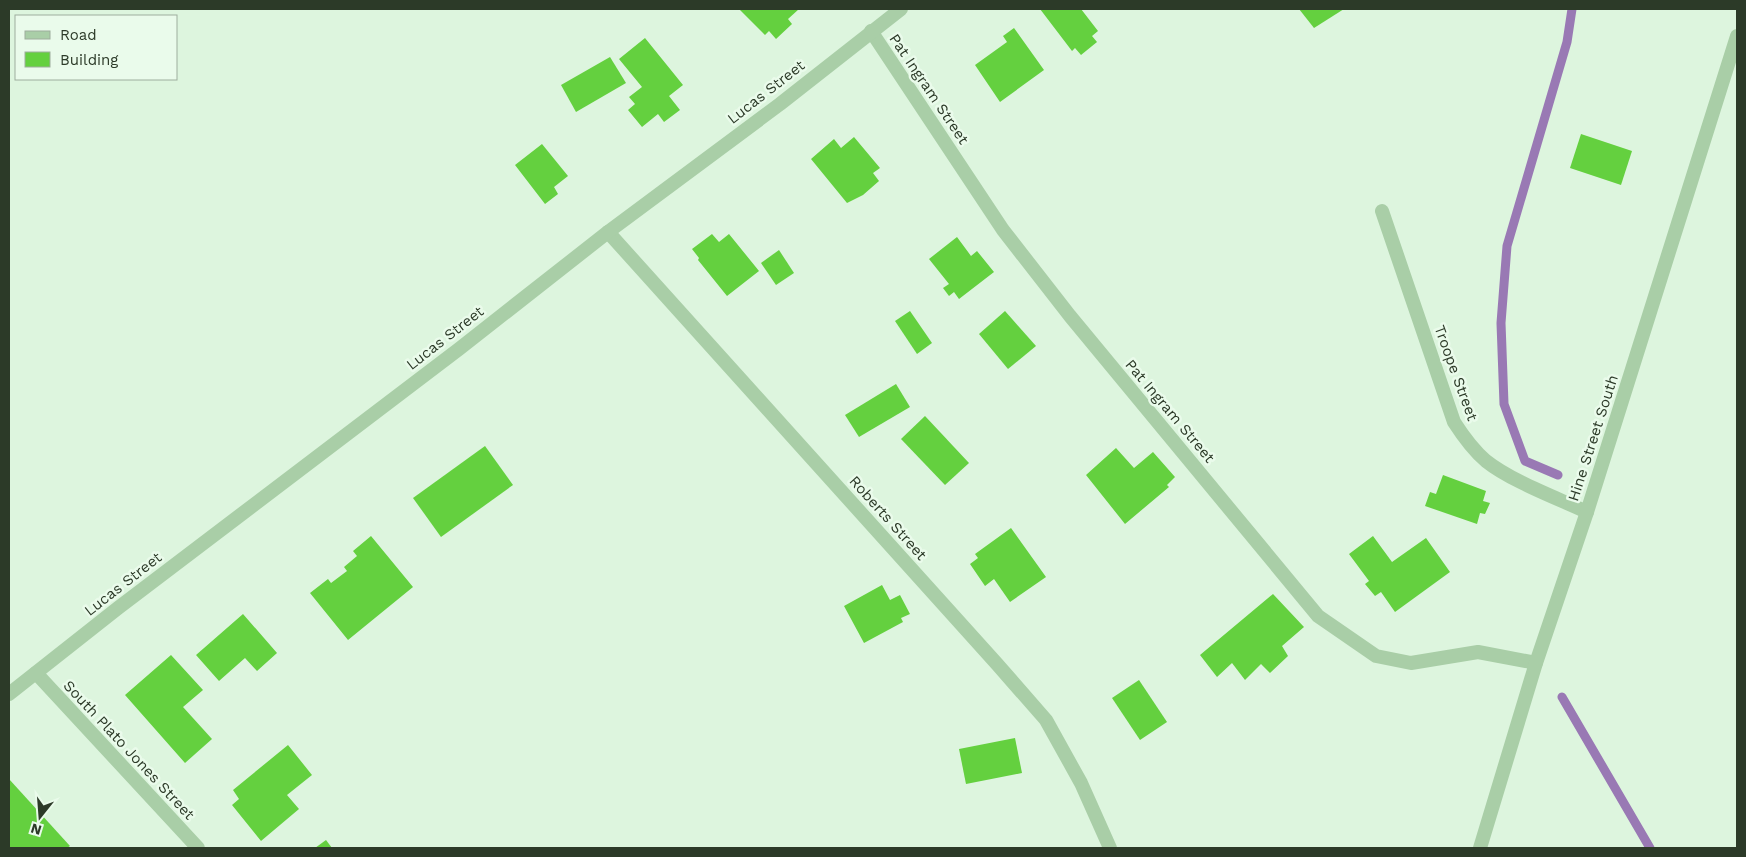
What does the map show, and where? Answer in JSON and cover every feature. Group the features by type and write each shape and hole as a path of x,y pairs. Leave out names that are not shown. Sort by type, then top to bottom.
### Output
{"street":[{"name":"Lucas Street","path":"9,694 118,608 459,349 608,232 780,104 901,9"},
{"name":"Pat Ingram Street","path":"871,31 1003,230 1070,316 1318,616 1376,656 1411,663 1478,652 1536,664"},
{"name":"Hine Street South","path":"1480,848 1536,664 1587,512 1737,36"},
{"name":"Troope Street","path":"1382,211 1454,422 1469,444 1487,461 1509,475 1587,512"},
{"name":"Roberts Street","path":"608,232 1046,720 1081,783 1110,848"},
{"name":"South Plato Jones Street","path":"36,673 198,848"}],"building":[{"path":"739,9 799,9 788,19 792,24 776,39 769,31 765,35"},
{"path":"1040,9 1081,9 1098,31 1092,36 1097,42 1081,55 1075,48 1072,51"},
{"path":"1299,9 1344,9 1314,28"},
{"path":"1014,28 1044,70 1000,102 975,65 1007,42 1003,36"},
{"path":"645,38 683,85 669,96 680,110 664,122 658,114 642,127 628,110 635,104 629,97 642,87 619,59"},
{"path":"610,57 626,83 576,112 561,85"},
{"path":"1581,134 1632,151 1621,185 1570,168"},
{"path":"854,137 880,168 873,173 879,181 863,195 847,203 811,159 834,139 841,148"},
{"path":"542,144 568,176 554,187 558,194 545,204 515,165"},
{"path":"712,234 719,242 729,234 759,271 727,296 698,260 699,258 692,249"},
{"path":"957,237 971,256 977,251 994,272 959,299 954,292 949,296 943,288 949,284 929,259"},
{"path":"779,250 794,273 776,285 761,263"},
{"path":"910,311 932,343 917,354 895,321"},
{"path":"1005,311 1036,346 1008,369 979,334"},
{"path":"896,384 910,407 859,437 845,415"},
{"path":"925,416 969,463 945,485 901,439"},
{"path":"485,446 513,485 441,537 413,498"},
{"path":"1116,448 1134,468 1153,452 1175,477 1167,485 1169,487 1125,524 1086,475"},
{"path":"1443,475 1486,491 1483,501 1490,503 1485,514 1480,513 1477,524 1425,506 1430,492 1436,494"},
{"path":"1011,528 1046,577 1010,602 994,579 985,586 970,564 978,558 975,554"},
{"path":"371,536 413,587 348,640 310,593 328,579 331,583 347,571 344,567 357,556 353,551"},
{"path":"1373,536 1392,562 1426,538 1450,572 1395,612 1381,592 1375,596 1365,584 1369,581 1349,554"},
{"path":"882,585 890,600 900,595 910,614 901,618 903,622 864,643 844,606"},
{"path":"1273,594 1304,627 1282,646 1288,656 1270,673 1261,664 1245,680 1232,663 1217,677 1200,655"},
{"path":"243,614 277,653 257,671 245,658 219,681 196,655"},
{"path":"171,655 203,690 183,707 212,739 185,763 125,695"},
{"path":"1139,680 1167,722 1140,740 1112,698"},
{"path":"1015,738 1022,773 966,784 959,749"},
{"path":"288,745 312,775 287,795 299,809 261,841 232,805 239,799 233,790"},
{"path":"9,779 70,846 67,848 9,848"},
{"path":"326,840 332,848 315,848"}],"waterway":[{"path":"1558,475 1525,461 1504,404 1501,323 1507,246 1567,42 1572,9"},
{"path":"1562,697 1650,848"}]}
